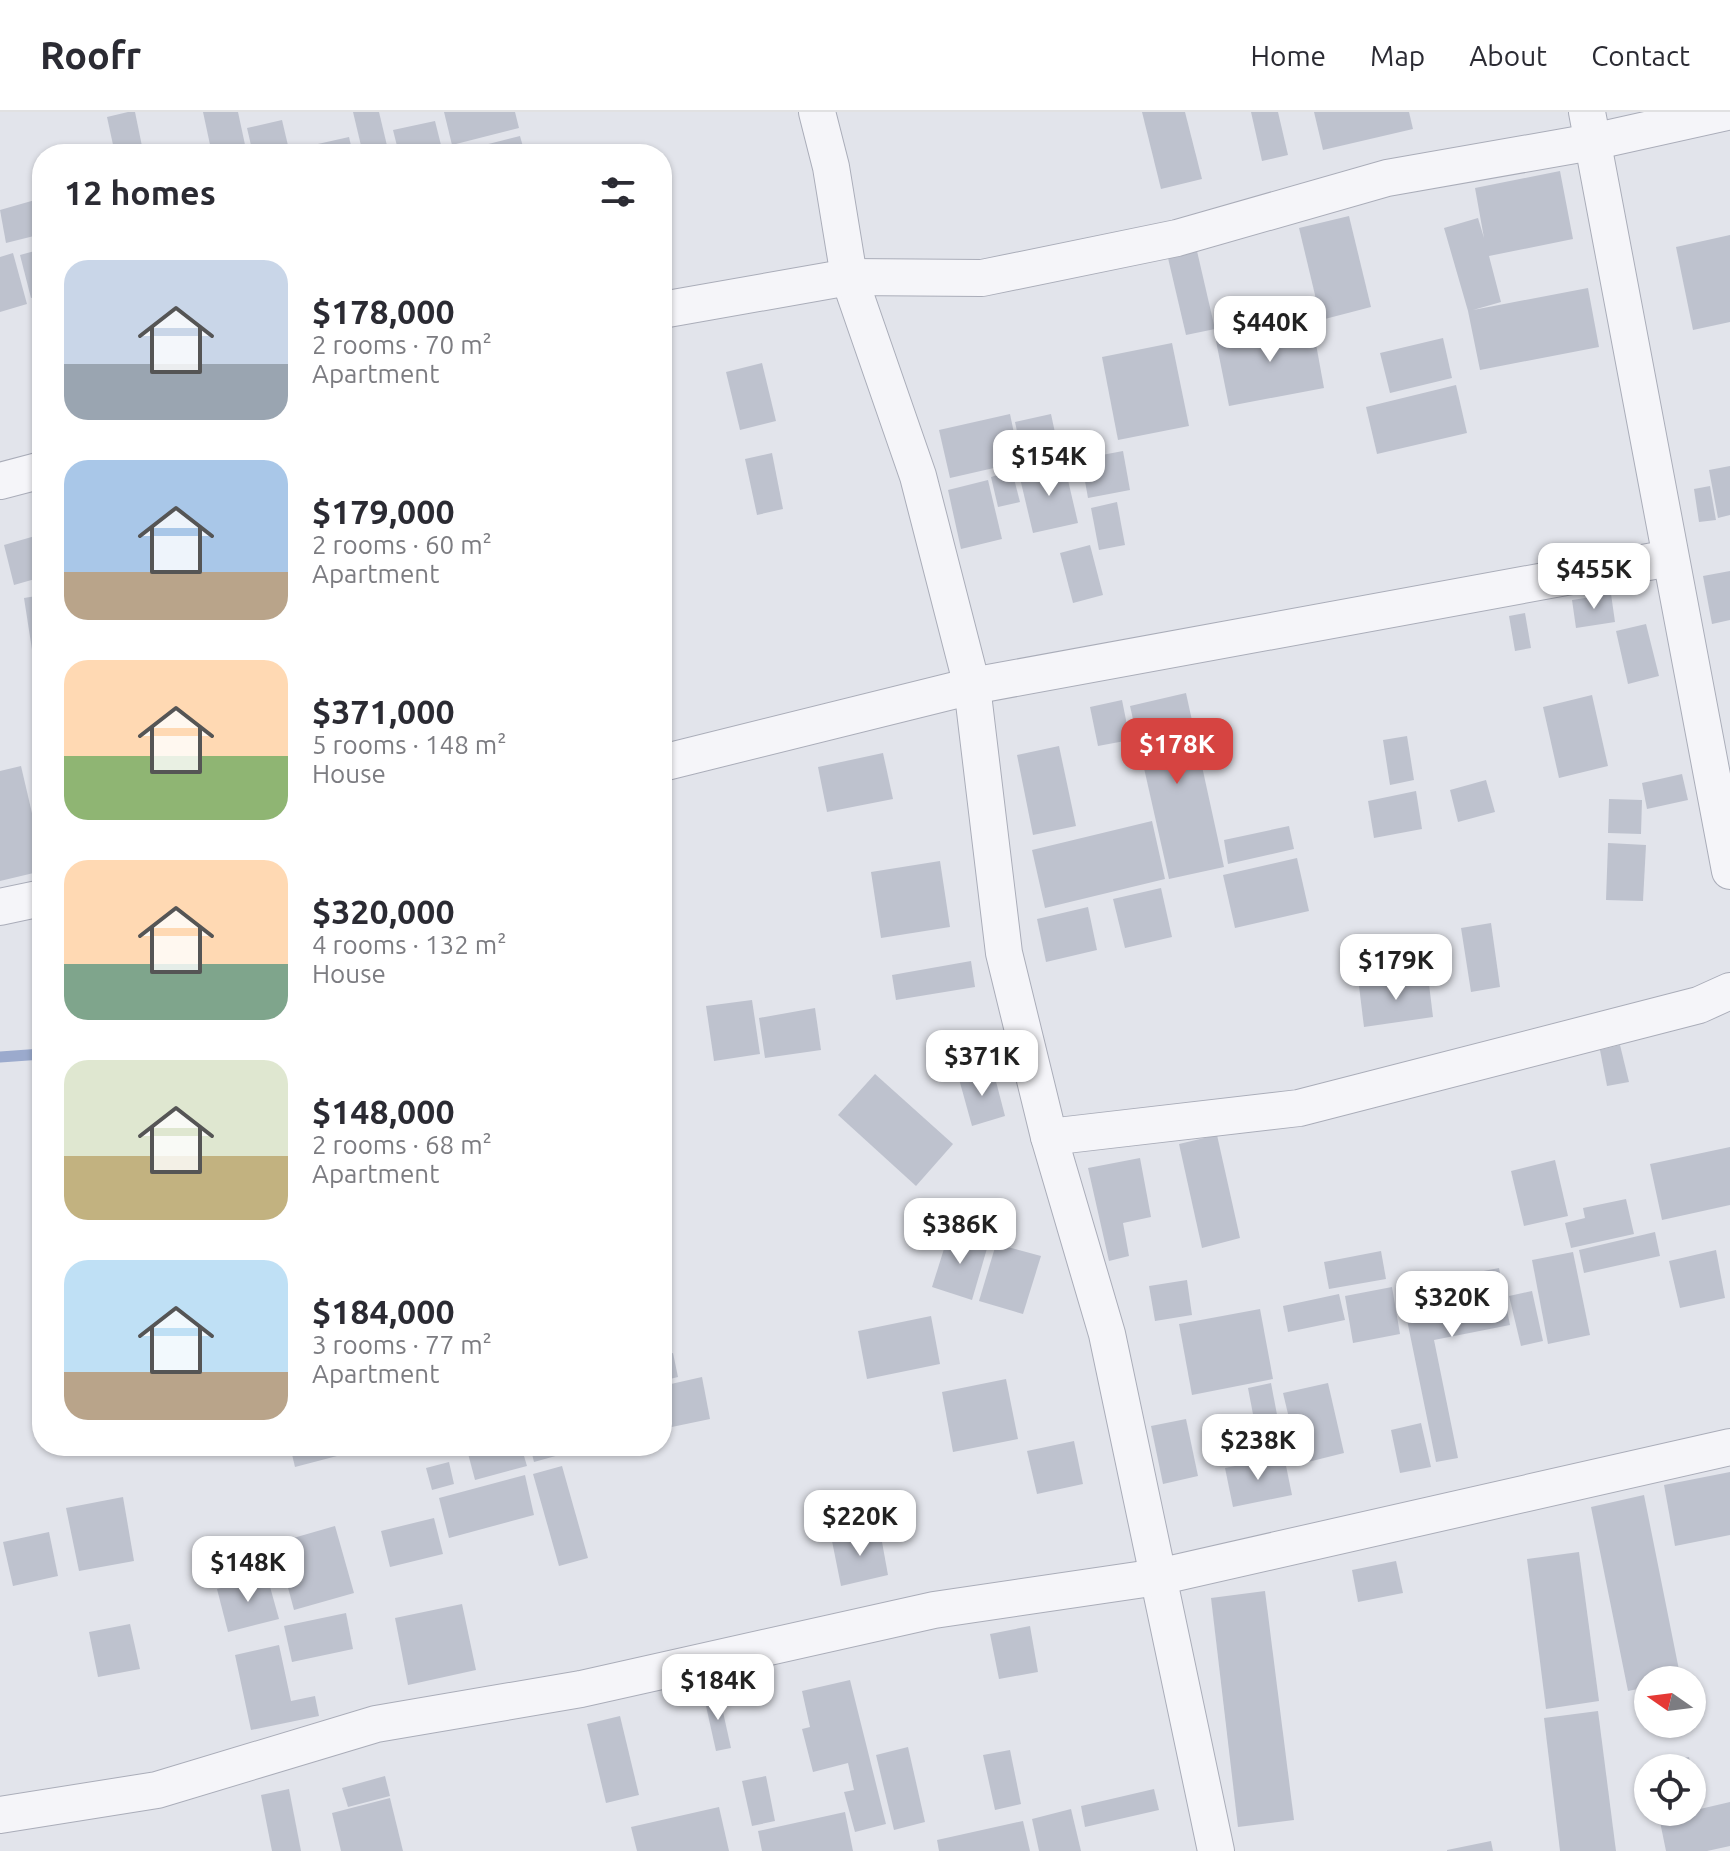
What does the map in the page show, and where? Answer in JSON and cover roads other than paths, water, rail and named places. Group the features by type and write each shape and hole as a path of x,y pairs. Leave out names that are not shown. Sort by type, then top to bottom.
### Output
{"street":[{"path":"817,112 831,167 849,277 918,476 972,686 1004,953 1049,1137 1107,1334 1216,1851"},
{"path":"672,308 849,277 982,278 1177,238 1387,178 1590,127 1727,112"},
{"path":"1590,127 1730,871"},
{"path":"0,481 32,473"},
{"path":"672,761 972,686 1670,558"},
{"path":"0,907 32,900"},
{"path":"1049,1137 1299,1108 1699,1005 1730,991"},
{"path":"0,1815 157,1790 376,1724 581,1689 934,1610 1158,1577 1730,1447"}],"waterway":[{"path":"0,1057 32,1055"}]}
